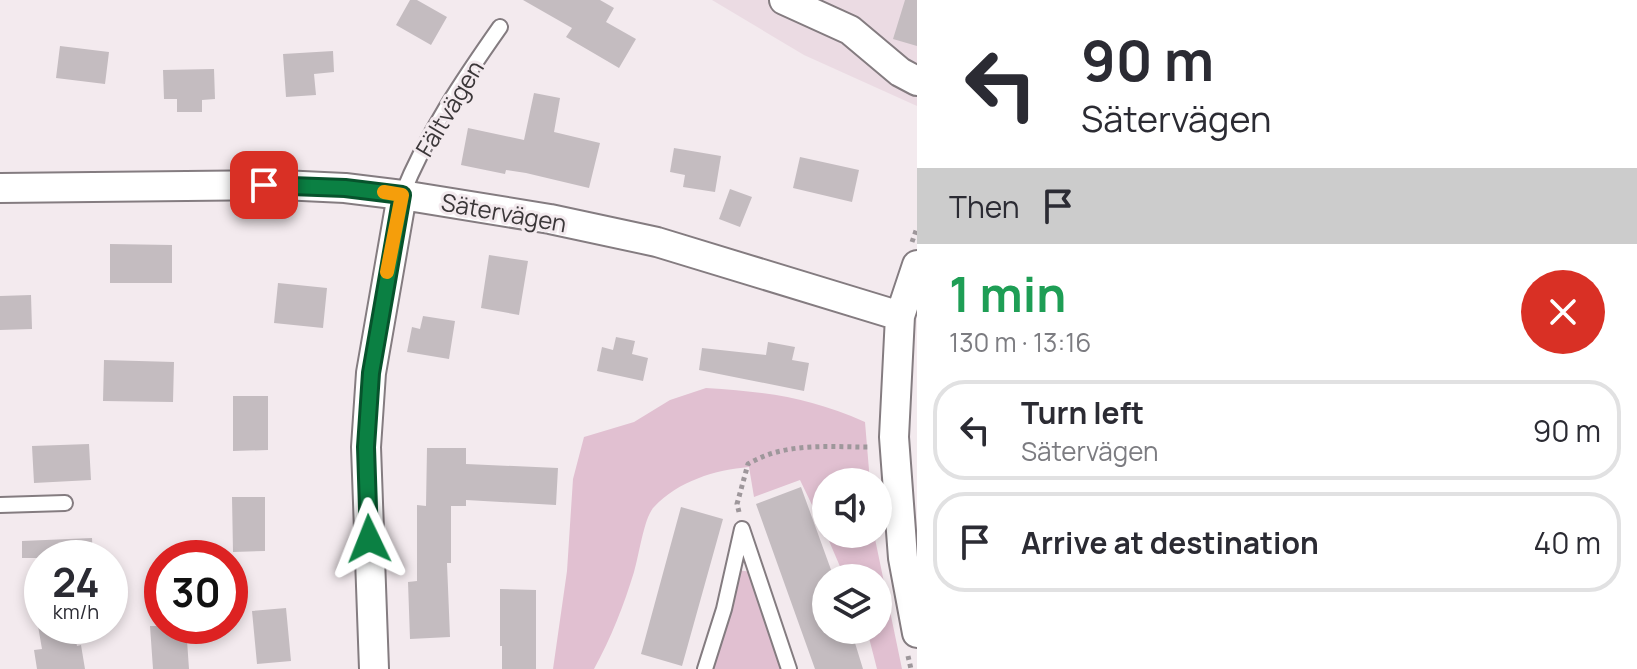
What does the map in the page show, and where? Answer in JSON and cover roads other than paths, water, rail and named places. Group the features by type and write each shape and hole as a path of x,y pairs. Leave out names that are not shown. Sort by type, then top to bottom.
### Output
{"street":[{"path":"784,0 850,30 900,72 917,81"},
{"name":"Sätervägen","path":"0,188 281,185 402,195 550,219 657,242 900,316"},
{"name":"Fältvägen","path":"374,669 366,447 371,373 402,195"},
{"path":"917,265 900,316 894,437 895,487 903,558 917,633"}],"lane":[{"name":"Fältvägen","path":"402,195 419,154 448,102 500,27"},
{"path":"0,505 65,503"},
{"path":"705,669 724,609 742,529 789,669"}]}
